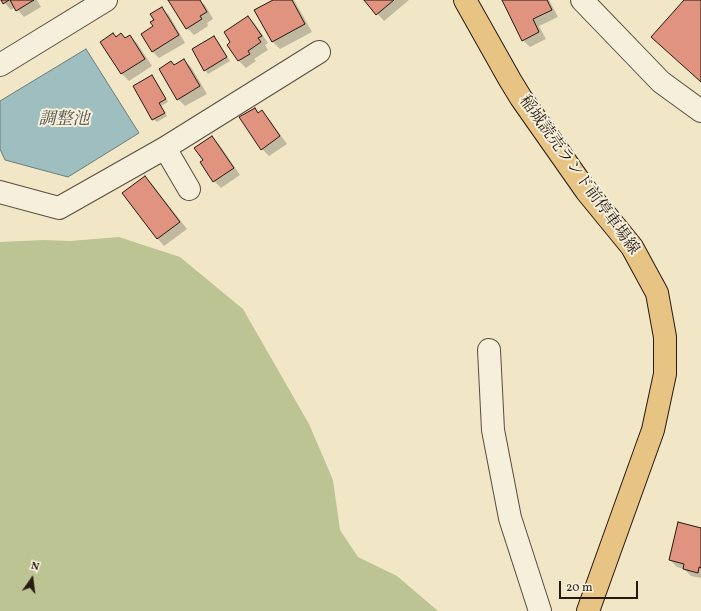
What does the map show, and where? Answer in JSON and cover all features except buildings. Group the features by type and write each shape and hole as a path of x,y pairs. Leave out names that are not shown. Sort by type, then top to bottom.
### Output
{"main road":[{"name":"稲城読売ランド前停車場線","path":"465,0 521,98 587,192 632,247 657,293 665,337 665,374 653,430 588,611"}],"street":[{"path":"0,65 106,0"},
{"path":"582,0 660,82 701,112"},
{"path":"0,192 59,208 165,148 320,52"},
{"path":"165,148 189,189"},
{"path":"489,350 493,430 510,518 540,611"}],"green space":[{"path":"119,237 180,257 243,309 309,424 333,480 340,530 358,557 397,576 438,611 0,611 0,242 43,240 70,241"}],"water":[{"name":"調整池","path":"86,49 139,133 68,177 5,160 0,149 0,101"}]}
